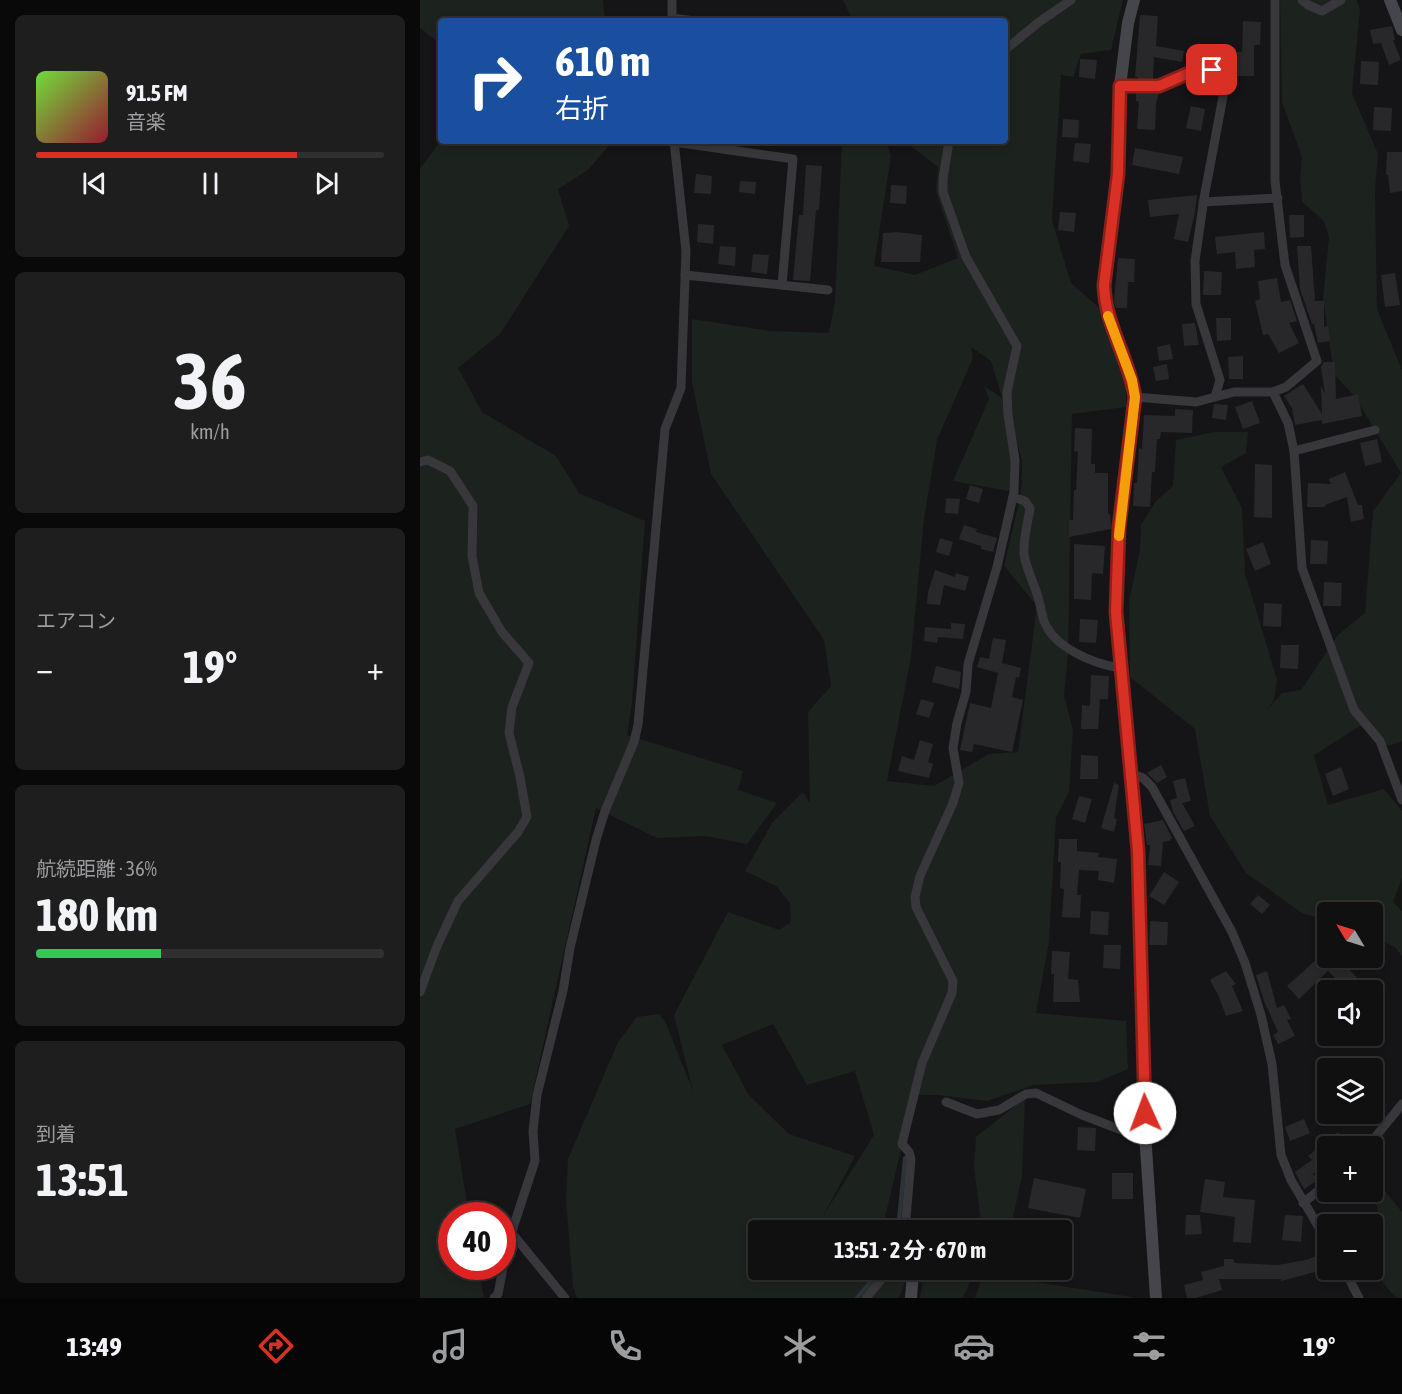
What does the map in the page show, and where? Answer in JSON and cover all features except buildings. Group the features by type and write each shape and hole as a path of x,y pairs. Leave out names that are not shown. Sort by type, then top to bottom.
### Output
{"street":[{"path":"672,0 672,18"},
{"path":"1008,48 1071,0"},
{"path":"1134,0 1128,22 1120,86 1118,174 1104,301 1132,380 1135,397 1117,560 1116,612 1138,851 1145,1133 1156,1298"},
{"path":"1135,397 1196,402 1234,392 1273,392 1286,387 1317,362 1285,266 1275,181 1275,0"},
{"path":"1302,0 1322,11 1341,0"},
{"path":"1383,0 1396,15"},
{"path":"1390,0 1402,30"},
{"path":"1120,86 1159,86 1196,70 1228,70 1203,202 1195,261 1196,304 1220,380 1215,397"},
{"path":"516,1217 535,1161 533,1131 537,1095 596,840 605,811 634,742 638,725 665,429 681,388 686,251 674,144"},
{"path":"688,144 793,159 782,285"},
{"path":"906,1220 910,1159 909,1152 902,1144 922,1063 952,993 953,981 916,907 915,897 920,876 953,803 959,783 953,748 957,723 966,692 968,664 997,567 1013,497 1016,460 1008,415 1007,392 1017,346 966,257 943,192 948,144"},
{"path":"1203,202 1278,198"},
{"path":"685,275 828,290"},
{"path":"1273,392 1288,423 1294,451 1302,568 1344,687 1354,710 1380,741 1402,800"},
{"path":"1294,451 1375,430"},
{"path":"420,462 428,460 450,471 473,506 472,556 479,592 502,632 529,663 512,707 509,733 520,777 526,817 518,832 458,901 437,946 420,992"},
{"path":"1013,497 1025,501 1030,508 1024,552 1045,622 1065,646 1088,660 1104,666 1120,668"},
{"path":"1130,773 1143,778 1152,786 1236,943 1261,1015 1272,1064 1281,1155 1290,1180 1317,1225"},
{"path":"946,1102 977,1114 999,1110 1026,1094 1036,1093 1082,1115 1124,1131 1145,1133"},
{"path":"1376,1136 1402,1104"},
{"path":"1303,1203 1317,1192"},
{"path":"516,1238 565,1298"},
{"path":"494,1298 498,1294 501,1280"},
{"path":"866,1298 881,1280"},
{"path":"911,1298 912,1280"},
{"path":"1350,1280 1359,1298"}],"shaded area":[{"path":"420,0 603,0 605,18 438,18 438,42 420,28"},
{"path":"843,0 1123,0 1111,50 1081,54 1073,77 1061,75 1052,220 1071,283 1103,311 1126,375 1126,407 1072,414 1068,654 1064,695 1073,730 1069,792 1056,818 1049,942 1036,1013 1126,1021 1128,1069 1097,1082 1033,1085 987,1101 937,1095 914,1095 884,1220 748,1220 748,1280 904,1280 905,1283 899,1298 577,1298 573,1287 566,1200 568,1159 618,1042 637,1017 659,1014 665,1021 693,1091 674,1015 728,912 779,930 791,922 790,903 776,886 745,871 772,823 803,792 810,803 808,712 831,686 824,640 711,474 692,382 692,319 771,331 829,333 835,301 842,144 887,144 891,156 874,266 915,275 958,258 936,191 938,167 908,144 1008,144 1008,18 852,18","holes":["971,347 991,361 1002,398 984,386 989,399 953,481 1014,492 1012,426 1022,460 1021,493 1004,566 1037,606 1018,752 989,754 934,786 887,781 911,657 924,519 937,440 973,358","773,1024 807,1085 855,1071 874,1135 823,1216 855,1156 789,1134 748,1094 722,1045"]},
{"path":"1280,0 1357,0 1360,10 1352,93 1378,154 1375,190 1377,309 1402,370 1402,741 1389,746 1360,726 1314,755 1328,805 1384,789 1402,811 1402,878 1393,902 1402,911 1402,956 1395,947 1383,942 1383,902 1317,902 1317,918 1302,913 1246,873 1210,816 1195,729 1130,677 1129,602 1140,549 1141,525 1156,501 1173,486 1176,440 1214,432 1248,432 1246,453 1221,467 1242,508 1245,573 1277,680 1274,700 1267,710 1282,693 1301,690 1338,635 1365,613 1373,511 1401,473 1355,397 1334,374 1323,298 1329,237 1324,221 1302,202 1300,179 1302,157 1282,102"},
{"path":"438,144 610,144 588,170 558,189 569,226 500,334 458,368 482,412 556,456 579,493 645,521 632,703 627,735 743,771 738,790 777,803 747,844 706,836 657,838 596,808 530,1104 455,1129 467,1202 438,1202 438,1280 481,1280 484,1298 420,1298 420,169"},
{"path":"1025,1098 1022,1177 1012,1220 981,1220 974,1166 976,1137"},
{"path":"1383,1189 1402,1212 1402,1298 1397,1298 1382,1280 1383,1214 1379,1214 1375,1202 1383,1202"},
{"path":"923,1280 971,1280 963,1298 920,1298"},
{"path":"981,1280 1022,1280 1132,1297 1132,1298 975,1298"}],"waterway":[{"path":"899,1220 905,1158"},
{"path":"857,1298 872,1280"}],"slow traffic":[{"path":"1108,316 1127,364 1135,397 1119,536"}],"route":[{"path":"1145,1113 1138,851 1116,612 1119,527 1135,397 1127,364 1104,301 1104,285 1118,174 1120,86 1159,86 1196,70 1212,70"}]}
